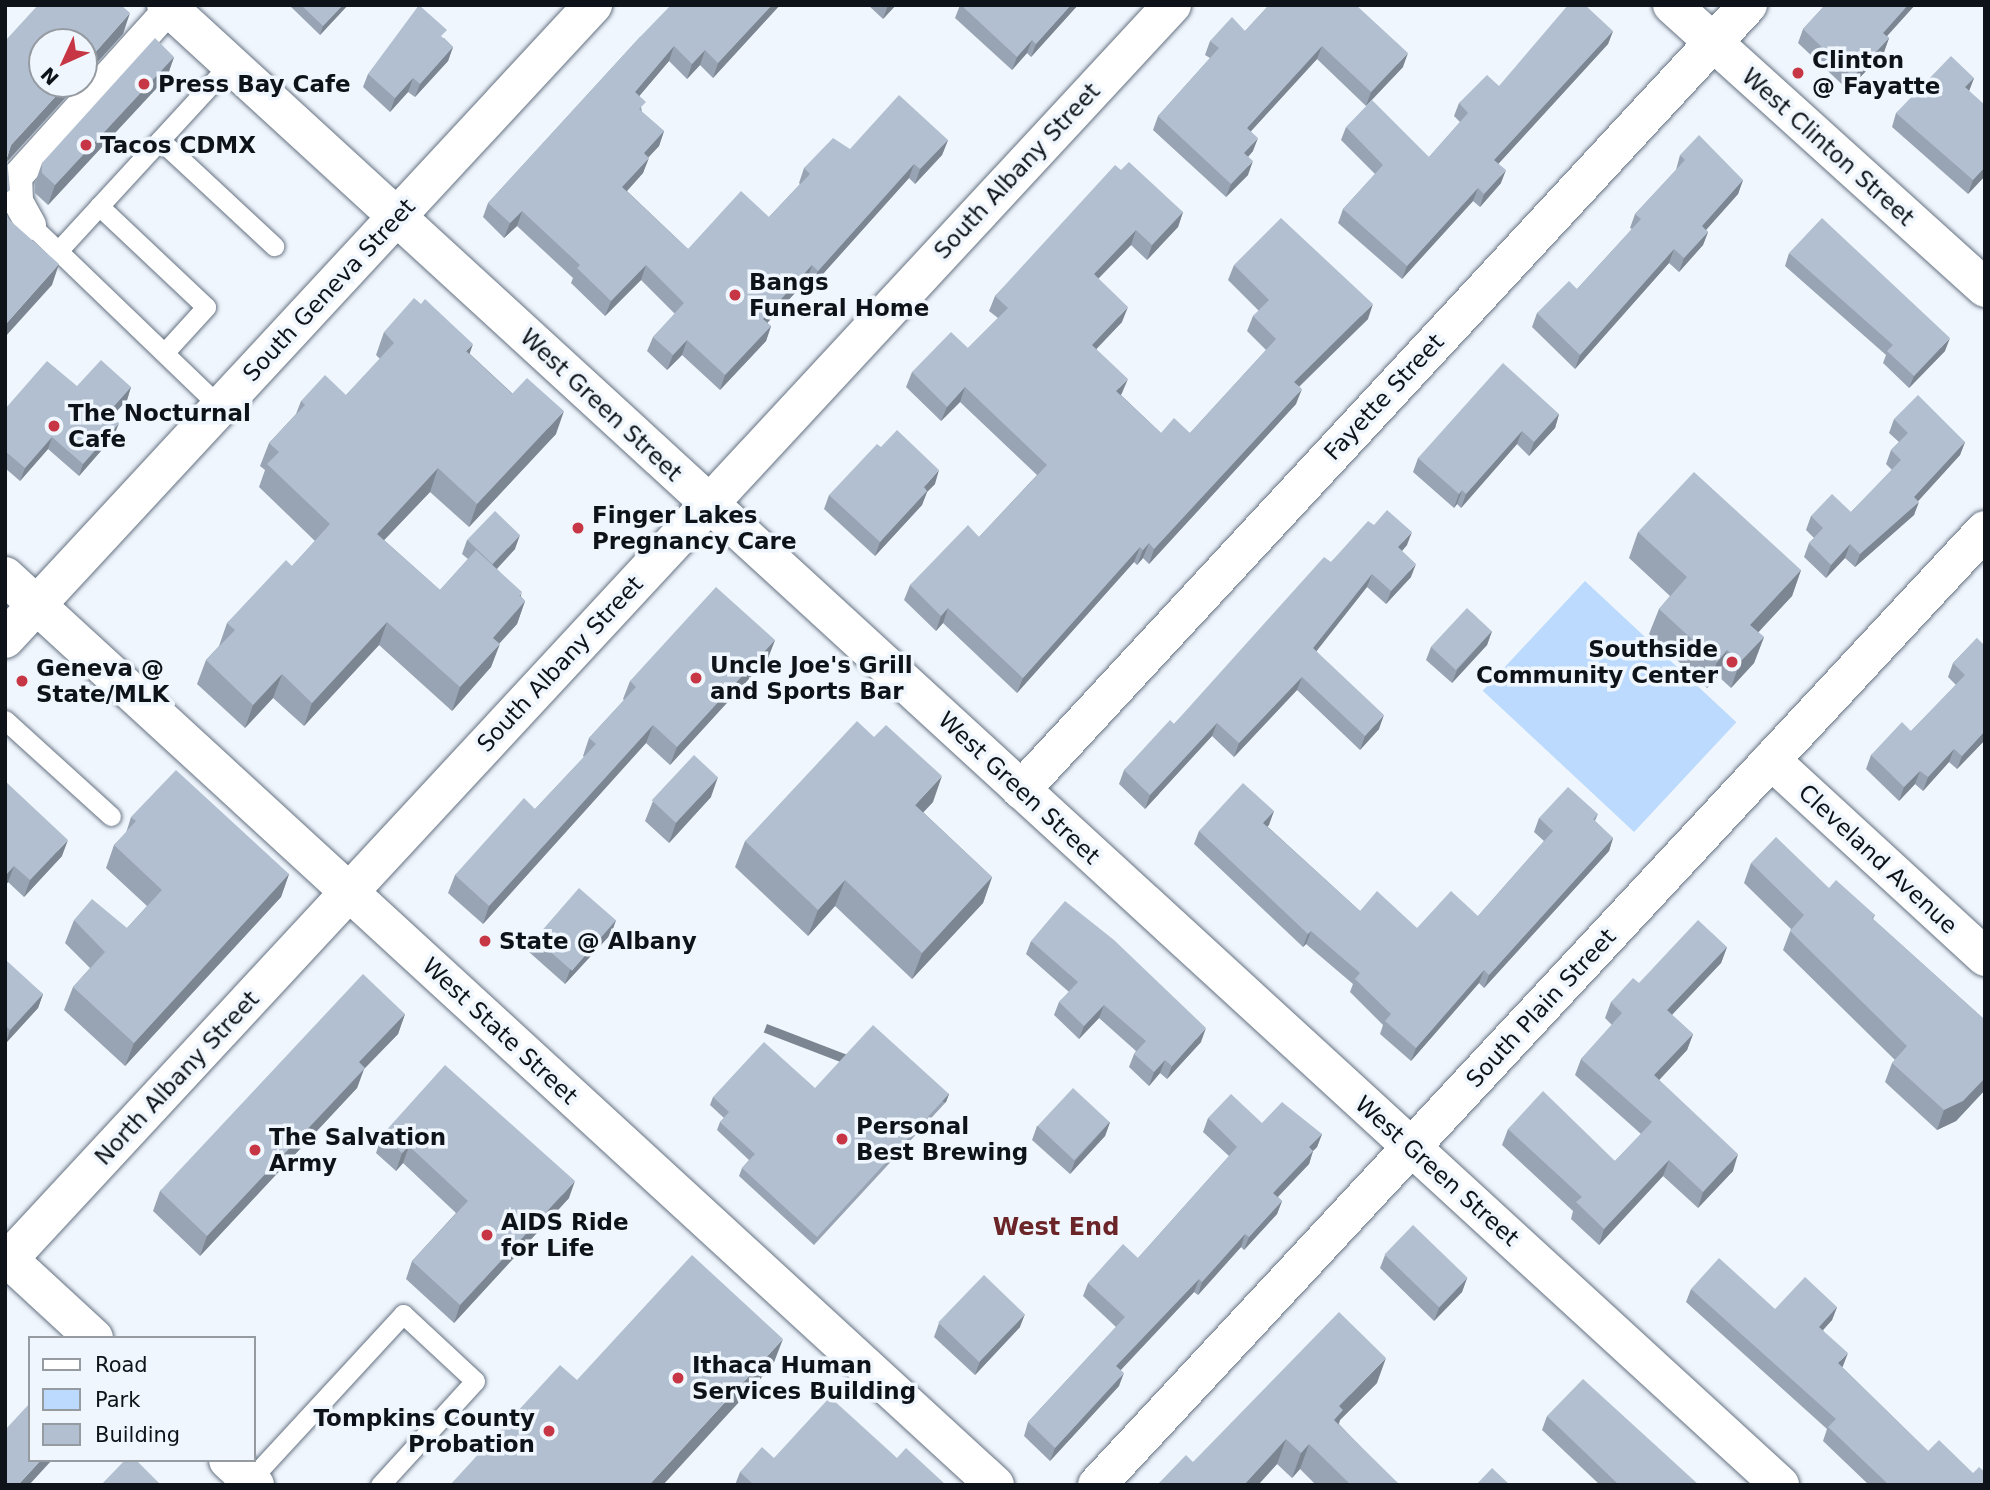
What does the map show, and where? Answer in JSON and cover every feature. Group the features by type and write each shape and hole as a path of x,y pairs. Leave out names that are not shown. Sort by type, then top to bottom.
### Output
{"main road":[{"name":"South Geneva Street","path":"5,639 593,5"},
{"name":"South Albany Street","path":"349,892 1172,5"},
{"name":"West Clinton Street","path":"1672,5 1985,288"},
{"name":"Fayette Street","path":"1021,790 1748,5"},
{"name":"West Green Street","path":"168,7 1780,1485"},
{"name":"South Plain Street","path":"1097,1485 1985,530"},
{"name":"West State Street","path":"5,576 995,1485"},
{"name":"Cleveland Avenue","path":"1771,760 1985,957"},
{"name":"North Albany Street","path":"7,1259 349,892"},
{"path":"7,1259 92,1336"}],"street":[{"path":"31,225 18,202 17,177 168,7"}],"lane":[{"path":"57,252 230,64"},
{"path":"160,140 274,246"},
{"path":"99,206 206,307 164,353"},
{"path":"31,225 220,407"},
{"path":"5,720 111,816"},
{"path":"244,1475 403,1314 475,1381 380,1485"}],"green space":[{"path":"1585,581 1736,722 1634,832 1483,691"}],"building":[{"path":"38,5 121,5 130,13 98,49 98,28 28,28 28,98 54,98 11,145 7,157 10,190 5,194 5,41"},
{"path":"301,5 343,5 323,26"},
{"path":"419,5 447,30 441,36 453,47 420,84 413,78 395,98 368,74"},
{"path":"671,5 772,5 718,63 705,50 692,64 674,46 635,92 646,102 639,109 664,131 644,153 649,158 622,187 688,249 741,191 769,217 810,174 804,168 833,138 850,149 899,95 948,140 920,169 914,164 818,271 812,265 763,319 771,326 725,375 687,340 673,355 653,337 684,303 646,265 611,301 577,268 580,265 522,211 510,223 488,203"},
{"path":"961,5 1071,5 1036,44 1032,40 1017,57"},
{"path":"1269,5 1356,5 1408,53 1371,92 1322,46 1247,128 1258,138 1244,153 1253,161 1231,184 1158,116 1219,48 1210,41 1232,17 1245,31"},
{"path":"1568,5 1585,5 1613,31 1494,160 1506,170 1484,194 1478,188 1407,266 1343,209 1383,165 1346,127 1372,100 1429,157 1468,113 1459,103 1487,75 1499,86"},
{"path":"1825,5 1908,5 1883,33 1889,38 1853,77 1803,29"},
{"path":"155,38 174,57 55,185 42,173 42,163"},
{"path":"1951,56 1974,78 1965,87 1985,105 1985,167 1973,180 1896,113"},
{"path":"1699,135 1743,180 1702,226 1708,232 1684,258 1674,249 1580,355 1537,313 1569,281 1577,289 1641,219 1635,214 1685,160 1680,155"},
{"path":"1129,162 1183,212 1152,245 1136,230 1094,274 1128,307 1092,345 1128,379 1116,391 1161,433 1174,418 1190,433 1276,339 1253,316 1269,300 1234,265 1281,218 1373,304 1294,382 1302,389 1154,549 1149,543 1143,550 1140,547 1023,678 948,608 941,616 910,585 968,525 979,537 1047,465 965,387 947,407 912,372 951,332 968,348 1008,308 995,296 1115,165 1121,170"},
{"path":"5,216 59,264 5,325"},
{"path":"1822,218 1950,338 1914,376 1887,351 1893,345 1789,253"},
{"path":"414,298 421,304 425,299 473,344 466,351 512,394 527,378 564,411 477,504 438,468 377,534 440,590 476,550 522,592 519,595 525,601 493,638 500,644 460,687 387,622 312,703 282,674 253,705 206,660 235,630 227,623 286,560 292,566 330,524 267,464 279,452 269,443 305,405 301,401 325,375 346,395 394,343 384,332"},
{"name":"The Nocturnal Cafe","path":"101,360 131,387 108,413 119,423 83,464 52,437 25,468 5,451 5,409 47,361 77,386"},
{"path":"1503,363 1559,414 1534,442 1522,431 1466,494 1462,490 1459,494 1418,458"},
{"path":"1918,395 1965,442 1914,497 1919,502 1860,554 1850,544 1831,565 1809,543 1823,528 1811,516 1832,494 1851,512 1901,460 1891,450 1908,433 1894,419"},
{"path":"897,430 939,470 924,487 927,491 880,542 829,495 877,444 881,447"},
{"name":"Southside Community Center","path":"1694,472 1801,570 1750,625 1764,637 1740,662 1727,650 1717,662 1659,609 1687,577 1638,532"},
{"path":"1387,510 1412,532 1398,547 1416,564 1391,591 1372,574 1313,648 1384,715 1365,736 1302,677 1239,743 1217,723 1150,795 1124,770 1170,720 1174,724 1324,557 1331,562 1368,521 1374,525"},
{"path":"495,511 520,535 492,564 467,540"},
{"path":"716,587 775,640 677,747 653,725 489,906 455,875 524,798 535,809 596,744 589,738 636,687 630,681"},
{"path":"1467,608 1492,631 1456,670 1431,647"},
{"path":"1977,638 1985,646 1985,731 1962,756 1954,749 1928,777 1920,771 1904,787 1871,755 1902,722 1911,731 1965,675 1953,663"},
{"path":"857,721 874,737 886,725 942,776 915,805 992,877 922,953 845,880 818,910 745,841"},
{"path":"694,755 718,778 676,823 652,800"},
{"path":"176,770 289,874 134,1043 73,987 105,952 74,920 92,899 127,928 162,890 114,845 136,821 131,817"},
{"path":"5,781 68,840 30,880 14,866 5,876"},
{"path":"1243,783 1274,811 1263,823 1360,911 1377,891 1417,928 1451,891 1478,916 1553,831 1539,818 1568,787 1598,814 1593,819 1613,838 1489,975 1484,970 1416,1048 1385,1021 1391,1014 1355,979 1360,973 1311,931 1308,934 1199,831"},
{"path":"1776,837 1829,888 1836,880 1875,915 1872,918 1985,1020 1985,1078 1963,1101 1944,1110 1892,1063 1907,1046 1790,931 1804,915 1751,863"},
{"path":"579,888 616,920 572,971 535,939"},
{"path":"1065,901 1114,940 1206,1028 1172,1066 1165,1060 1154,1072 1134,1054 1146,1041 1104,1005 1084,1026 1059,1002 1078,982 1031,941"},
{"path":"1698,920 1727,947 1667,1010 1693,1034 1654,1075 1738,1154 1703,1192 1669,1160 1604,1229 1576,1202 1582,1197 1508,1129 1543,1091 1615,1161 1652,1122 1581,1059 1622,1013 1611,1002 1633,978 1639,983"},
{"path":"7,961 43,994 10,1030 5,1025"},
{"name":"The Salvation Army","path":"363,974 405,1014 359,1062 365,1068 207,1236 160,1191"},
{"name":"Personal Best Brewing","path":"873,1025 949,1094 817,1237 742,1168 755,1154 720,1122 729,1112 713,1097 764,1042 815,1088"},
{"path":"445,1065 575,1181 460,1305 412,1261 468,1201 409,1146 402,1153 382,1135"},
{"path":"1073,1088 1110,1122 1074,1160 1038,1126"},
{"path":"1231,1094 1262,1123 1282,1102 1322,1134 1309,1147 1313,1151 1273,1193 1282,1201 1249,1237 1245,1234 1202,1282 1199,1279 1116,1366 1124,1373 1055,1448 1028,1422 1125,1317 1088,1283 1123,1244 1138,1258 1237,1147 1208,1118"},
{"path":"1413,1225 1468,1278 1439,1307 1385,1254"},
{"name":"Ithaca Human Services Building","path":"692,1255 783,1339 649,1485 450,1485 560,1365 577,1380"},
{"path":"1719,1258 1775,1309 1805,1277 1837,1307 1819,1327 1848,1353 1838,1363 1928,1451 1939,1440 1973,1473 1979,1467 1985,1472 1985,1485 1889,1485 1828,1427 1836,1419 1691,1289"},
{"path":"984,1275 1025,1315 979,1362 938,1322"},
{"path":"1339,1312 1386,1358 1339,1406 1343,1410 1334,1420 1398,1483 1396,1485 1351,1485 1309,1444 1301,1453 1286,1439 1244,1485 1160,1485 1186,1455 1193,1462"},
{"path":"1583,1379 1699,1485 1619,1485 1547,1416"},
{"path":"830,1397 897,1458 906,1448 946,1485 754,1485 740,1472 762,1447 774,1458"},
{"path":"28,1405 28,1462 39,1462 18,1485 5,1485 5,1430"},
{"path":"123,1462 138,1462 161,1485 101,1485"},
{"path":"1492,1468 1510,1485 1476,1485"}],"place":[{"name":"Clinton @ Fayatte","path":"1798,73"},
{"name":"Press Bay Cafe","path":"144,84"},
{"name":"Tacos CDMX","path":"86,145"},
{"name":"Bangs Funeral Home","path":"735,295"},
{"name":"The Nocturnal Cafe","path":"54,426"},
{"name":"Finger Lakes Pregnancy Care","path":"578,528"},
{"name":"Southside Community Center","path":"1732,662"},
{"name":"Uncle Joe's Grill and Sports Bar","path":"696,678"},
{"name":"Geneva @ State/MLK","path":"22,681"},
{"name":"State @ Albany","path":"485,941"},
{"name":"Personal Best Brewing","path":"842,1139"},
{"name":"The Salvation Army","path":"255,1150"},
{"name":"AIDS Ride for Life","path":"487,1235"},
{"name":"Ithaca Human Services Building","path":"678,1378"},
{"name":"Tompkins County Probation","path":"549,1431"}],"district":[{"name":"West End","path":"1056,1228"}]}
